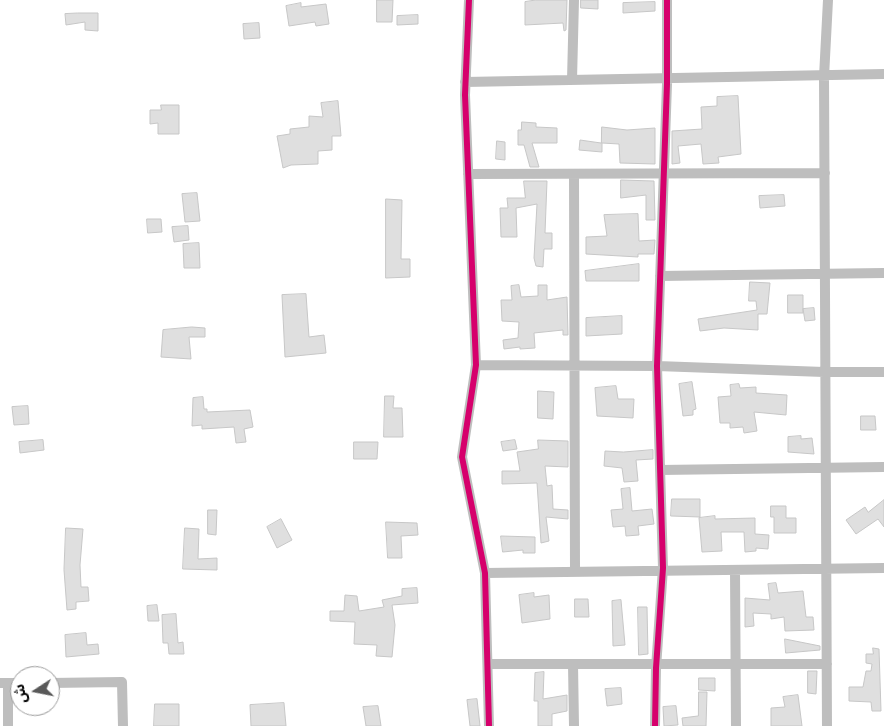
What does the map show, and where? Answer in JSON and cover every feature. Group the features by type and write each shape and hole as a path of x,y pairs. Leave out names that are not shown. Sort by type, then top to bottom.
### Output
{"street":[{"path":"469,0 465,82 476,365 462,457 485,573 489,664 489,726"},
{"path":"572,80 574,0"},
{"path":"655,726 656,664 663,571 657,366 668,0"},
{"path":"827,726 824,77 828,0"},
{"path":"465,82 824,77 884,74"},
{"path":"468,174 825,173"},
{"path":"574,174 575,572"},
{"path":"660,276 884,273"},
{"path":"476,365 657,366 824,372 884,372"},
{"path":"660,470 884,467"},
{"path":"485,573 884,568"},
{"path":"735,570 736,726"},
{"path":"489,664 827,664"},
{"path":"573,664 574,726"},
{"path":"60,683 122,682 123,726"},
{"path":"4,683 8,726"}],"building":[{"path":"377,0 393,0 392,22 377,22"},
{"path":"567,0 566,30 564,31 563,23 525,25 525,2"},
{"path":"581,0 598,0 598,9 581,8"},
{"path":"655,2 655,11 623,13 623,3"},
{"path":"301,3 301,7 326,4 329,24 316,26 315,22 289,26 286,6"},
{"path":"98,13 98,31 85,30 85,22 66,25 65,14"},
{"path":"418,15 418,24 397,25 397,16"},
{"path":"259,23 260,38 244,39 243,24"},
{"path":"738,96 741,154 718,157 719,163 703,164 701,144 678,146 680,163 672,164 672,131 702,129 701,107 717,106 717,97"},
{"path":"338,101 341,136 332,136 332,150 318,151 318,164 291,165 283,168 277,136 290,134 290,129 309,127 309,116 323,117 321,103"},
{"path":"161,105 179,105 179,134 158,134 158,123 150,124 150,110 161,110"},
{"path":"522,122 536,123 536,127 557,128 557,143 532,143 539,167 530,167 524,145 518,145 518,130 521,130"},
{"path":"602,127 627,130 655,128 655,164 620,163 619,144 602,143 602,152 579,150 580,140 601,143"},
{"path":"497,141 505,142 505,160 496,159"},
{"path":"621,180 654,181 655,220 646,220 646,195 621,198"},
{"path":"524,181 547,181 545,233 552,233 552,249 544,249 543,267 536,266 534,258 537,204 516,208 517,237 501,237 500,208 508,208 507,198 525,198"},
{"path":"197,193 200,221 185,222 182,194"},
{"path":"784,195 785,206 760,208 759,196"},
{"path":"386,199 402,200 401,259 410,259 410,277 386,278"},
{"path":"638,214 639,241 655,240 654,254 638,254 638,257 586,254 586,237 607,236 604,215"},
{"path":"147,219 161,219 162,232 148,233"},
{"path":"188,226 189,240 174,242 172,227"},
{"path":"199,243 200,268 184,268 183,244"},
{"path":"639,264 639,281 586,281 585,271"},
{"path":"750,282 770,283 767,314 758,314 758,330 724,328 700,331 698,319 757,310 756,301 749,301"},
{"path":"519,285 521,297 538,296 538,285 547,285 547,300 567,297 568,335 563,335 563,330 534,333 535,348 504,349 503,340 518,338 519,322 502,321 501,300 512,300 511,286"},
{"path":"306,294 309,337 324,335 326,353 285,357 282,295"},
{"path":"788,295 803,295 803,313 788,313"},
{"path":"814,308 815,320 805,321 803,309"},
{"path":"622,316 622,334 586,336 586,318"},
{"path":"192,327 205,328 205,337 189,337 191,359 161,357 163,330"},
{"path":"692,382 696,409 693,410 693,415 683,416 679,384"},
{"path":"739,384 740,388 756,387 756,393 787,395 786,415 754,412 757,431 744,433 743,427 730,428 730,423 720,423 718,397 731,396 730,385"},
{"path":"616,386 618,399 634,399 633,418 597,416 595,388"},
{"path":"538,391 554,392 553,419 538,418"},
{"path":"385,396 394,396 393,408 402,408 403,437 384,437"},
{"path":"203,397 204,409 207,409 207,412 250,410 253,427 244,429 246,442 236,443 234,427 202,429 202,425 192,426 193,398"},
{"path":"28,406 29,424 14,425 12,407"},
{"path":"861,416 875,416 876,430 861,430"},
{"path":"801,436 801,439 812,438 814,454 788,452 788,437"},
{"path":"43,440 44,450 20,453 19,442"},
{"path":"515,440 517,449 503,451 501,442"},
{"path":"538,440 568,441 568,467 545,466 547,486 552,485 553,509 568,510 568,519 546,517 549,541 541,543 537,483 502,484 502,471 520,471 517,452 538,449"},
{"path":"354,442 378,442 377,459 354,459"},
{"path":"653,450 653,459 636,460 638,481 624,482 622,468 604,466 605,451"},
{"path":"630,488 632,511 652,509 654,524 638,526 639,535 626,536 625,526 613,527 611,510 623,509 621,489"},
{"path":"672,499 700,499 700,517 671,516"},
{"path":"884,500 884,527 878,519 856,534 846,520 865,507 868,512"},
{"path":"771,506 786,506 786,518 796,518 796,533 774,533 774,517 771,517"},
{"path":"208,510 217,510 216,535 208,534"},
{"path":"715,516 715,519 755,518 755,534 769,535 768,549 756,548 756,551 745,552 744,532 721,532 722,551 702,552 699,518"},
{"path":"281,519 292,540 277,548 267,527"},
{"path":"386,522 417,523 418,535 401,536 402,558 388,558"},
{"path":"66,528 83,529 80,565 81,587 88,587 89,601 76,602 76,609 67,610 64,570"},
{"path":"185,528 199,529 198,559 217,558 217,570 183,569"},
{"path":"501,536 535,537 535,553 523,553 523,550 503,552"},
{"path":"776,583 778,593 803,591 806,617 813,617 814,630 785,631 784,617 771,619 771,614 753,613 754,626 745,627 745,598 770,600 768,584"},
{"path":"417,588 418,603 392,605 395,625 392,657 376,656 377,645 354,644 355,622 330,621 330,611 344,611 345,595 357,596 359,611 384,607 382,600 402,596 402,589"},
{"path":"534,593 534,597 549,595 550,619 522,623 519,595"},
{"path":"575,599 588,599 589,617 575,617"},
{"path":"621,600 625,645 613,646 612,601"},
{"path":"157,605 159,621 148,621 147,606"},
{"path":"638,607 647,607 648,654 639,655"},
{"path":"176,614 178,643 183,642 184,654 169,654 168,643 163,643 162,615"},
{"path":"86,633 87,645 98,644 99,654 66,657 65,635"},
{"path":"785,639 820,646 820,650 786,653"},
{"path":"873,648 879,649 881,711 872,711 871,702 849,701 849,687 863,687 866,671 871,671 872,664 866,663 866,654 873,654"},
{"path":"808,671 817,671 816,694 808,693"},
{"path":"544,672 543,699 567,695 567,711 552,714 552,726 538,726 538,701 534,701 535,673"},
{"path":"699,678 715,678 715,691 699,690"},
{"path":"621,688 622,704 607,706 605,689"},
{"path":"699,692 707,692 706,726 683,726 682,718 698,716"},
{"path":"798,695 802,726 771,726 771,708 785,707 783,697"},
{"path":"477,699 480,726 470,726 467,700"},
{"path":"284,703 286,726 251,726 250,705"},
{"path":"155,704 179,704 179,726 154,726"},
{"path":"378,706 381,726 366,726 363,707"},
{"path":"676,706 678,725 664,726 663,707"}],"cycle path":[{"path":"469,0 465,95 476,365 462,457 485,573 489,726"},
{"path":"655,726 656,668 663,568 657,366 667,84 667,0"}]}
